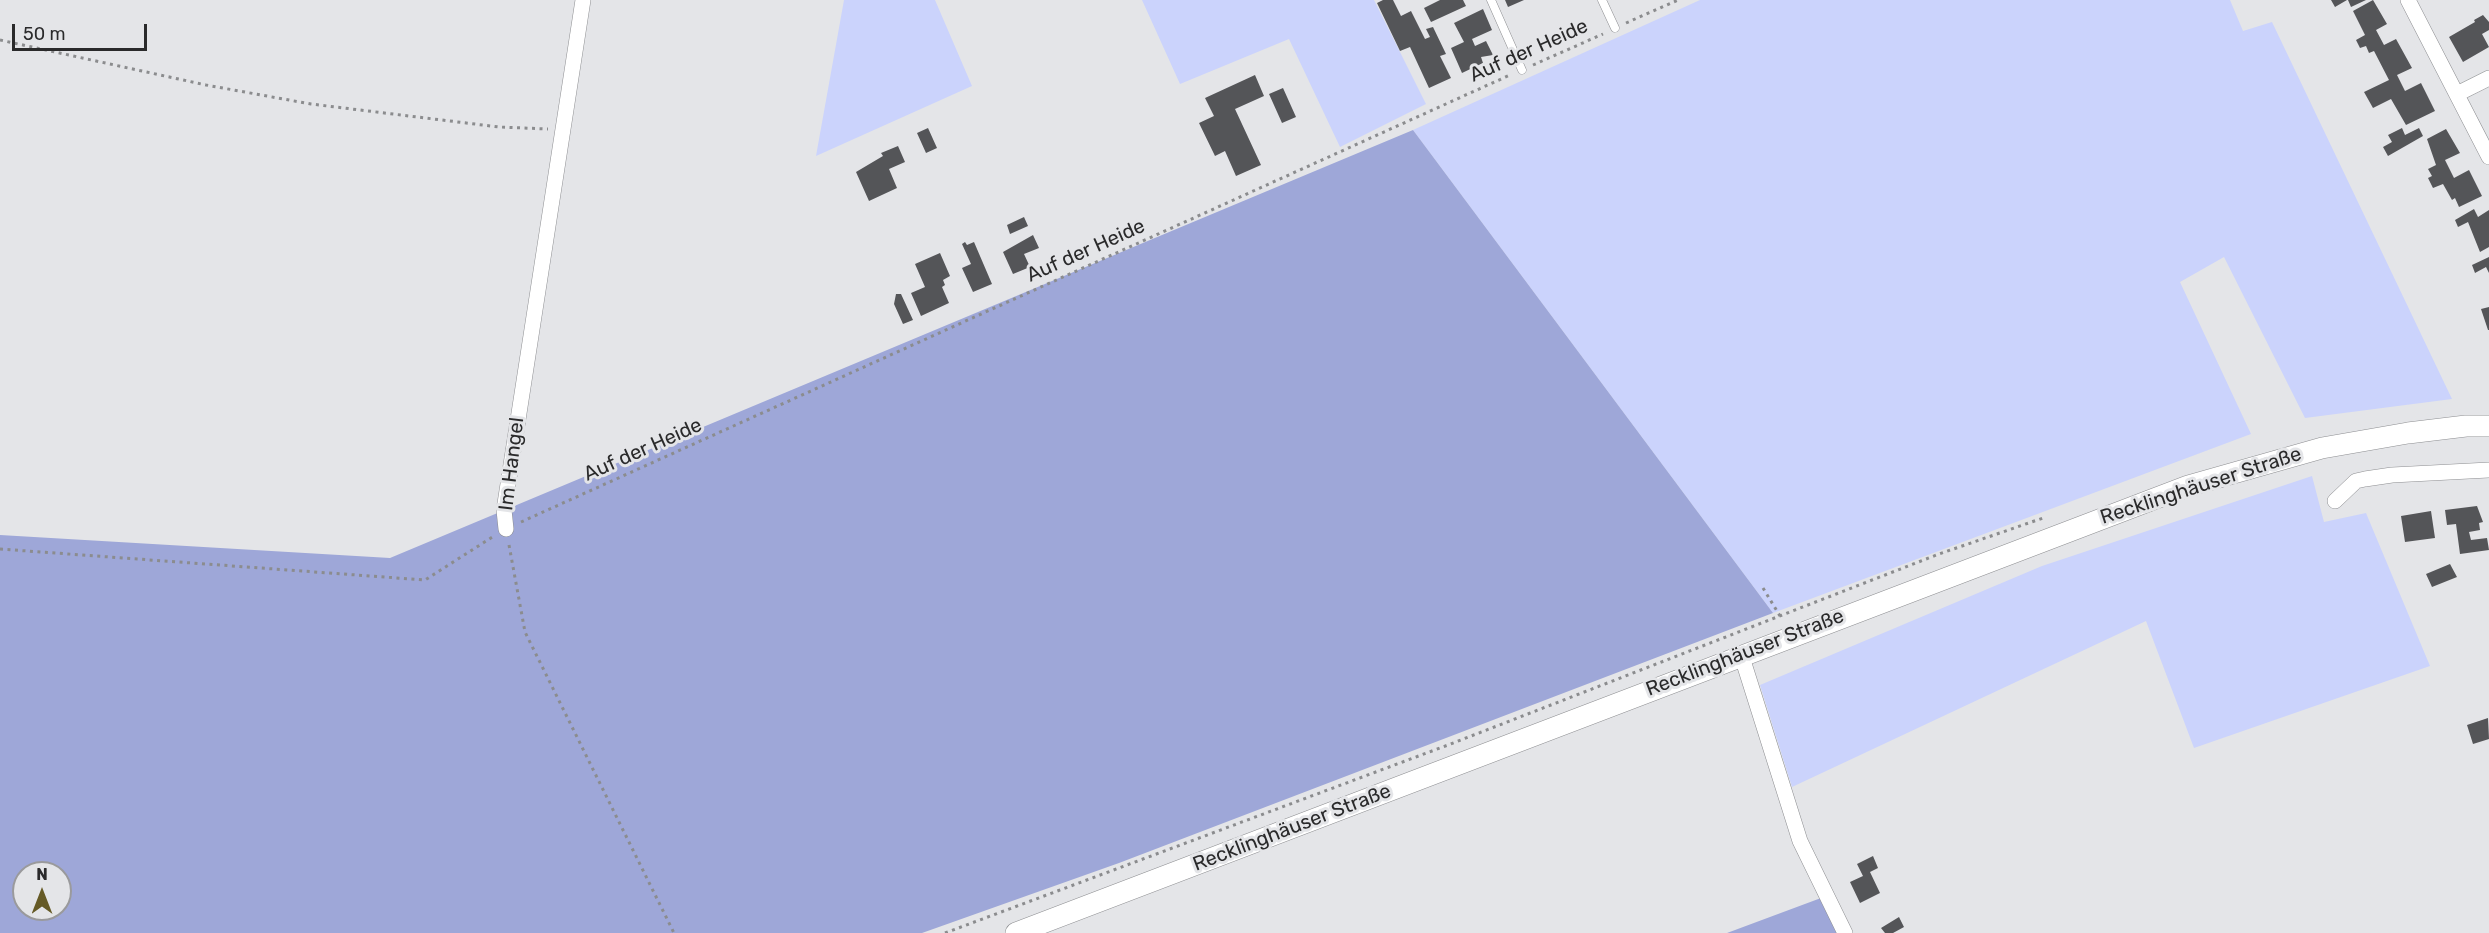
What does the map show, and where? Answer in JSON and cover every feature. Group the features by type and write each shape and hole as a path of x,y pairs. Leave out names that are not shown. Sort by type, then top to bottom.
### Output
{"main road":[{"name":"Recklinghäuser Straße","path":"1016,933 1741,654 2188,486 2322,448 2419,431 2489,426"}],"street":[{"name":"Im Hangel","path":"506,529 504,510 583,0"},
{"path":"2408,0 2489,156"},
{"path":"2457,94 2489,78"},
{"path":"2336,501 2356,482 2365,479 2392,475 2489,470"},
{"name":"Recklinghäuser Straße","path":"1741,654 1800,841 1845,933"}],"lane":[{"path":"1491,0 1522,70"},
{"path":"1602,0 1615,28"}],"path":[{"name":"Auf der Heide","path":"0,549 425,580 506,529 1678,0"},
{"path":"0,40 206,85 311,104 499,127 563,130"},
{"name":"Im Hangel","path":"506,529 525,632 675,933"},
{"path":"1763,588 1790,636"}],"shaded area":[{"path":"844,0 935,0 972,86 816,156"},
{"path":"1142,0 1374,0 1426,104 1340,147 1289,39 1180,84"},
{"path":"1700,0 2230,0 2243,31 2272,22 2452,399 2305,418 2224,257 2180,282 2251,434 1773,613 1413,130"},
{"path":"1413,130 1773,613 1119,863 922,933 0,933 0,535 390,558"},
{"path":"2312,476 2324,522 2366,513 2430,666 2194,748 2146,621 1792,787 1760,685 2042,566"},
{"path":"1821,898 1838,933 1727,933"}],"building":[{"path":"1383,0 1393,0 1401,16 1411,11 1425,39 1430,37 1426,29 1433,27 1446,54 1440,56 1451,78 1429,88 1410,47 1400,51 1377,3"},
{"path":"1440,0 1463,0 1466,6 1431,22 1424,8"},
{"path":"1505,0 1524,0 1508,7"},
{"path":"2331,0 2347,0 2335,7"},
{"path":"2348,0 2366,0 2351,7"},
{"path":"2373,0 2387,24 2376,30 2384,45 2396,39 2412,68 2397,75 2405,91 2421,83 2435,111 2406,125 2391,99 2373,108 2364,92 2389,80 2374,51 2369,53 2366,46 2360,48 2356,40 2365,35 2353,11"},
{"path":"1483,9 1492,30 1472,39 1475,46 1486,41 1493,55 1481,57 1483,63 1462,73 1451,48 1464,42 1454,23"},
{"path":"2483,15 2489,22 2489,30 2482,34 2489,47 2463,62 2449,37"},
{"path":"1255,75 1264,96 1235,109 1261,165 1236,176 1225,151 1215,156 1199,123 1214,116 1205,98"},
{"path":"1283,88 1296,117 1282,123 1269,94"},
{"path":"928,128 937,148 926,153 917,133"},
{"path":"2402,128 2405,135 2419,128 2423,136 2388,156 2383,147 2392,142 2388,135"},
{"path":"2446,129 2460,153 2445,160 2454,178 2469,170 2482,196 2459,207 2455,198 2452,200 2443,184 2433,188 2428,178 2432,176 2428,169 2436,165 2427,139"},
{"path":"898,146 905,162 889,169 897,188 869,201 856,172 883,156 881,153"},
{"path":"2474,209 2478,217 2489,210 2489,247 2480,252 2468,222 2458,227 2455,220"},
{"path":"1024,217 1028,226 1010,234 1007,225"},
{"path":"1033,235 1039,248 1024,254 1030,267 1013,274 1003,252"},
{"path":"965,242 967,245 974,242 992,284 973,292 962,268 971,264 962,244"},
{"path":"940,253 950,276 943,280 945,285 942,287 949,303 921,316 911,293 925,287 915,264"},
{"path":"2489,257 2489,273 2486,267 2475,273 2472,265"},
{"path":"896,294 901,294 913,320 903,324 894,304"},
{"path":"2489,307 2489,330 2488,330 2481,309"},
{"path":"2477,506 2483,522 2479,523 2480,530 2469,532 2471,540 2487,538 2489,550 2460,554 2456,524 2447,525 2445,510"},
{"path":"2431,511 2435,538 2405,542 2401,516"},
{"path":"2450,564 2457,577 2432,587 2426,574"},
{"path":"2488,718 2489,739 2473,744 2467,725"},
{"path":"1873,856 1878,868 1870,872 1880,893 1860,903 1850,882 1863,876 1857,864"},
{"path":"1899,917 1904,927 1893,933 1885,933 1881,928"}]}
